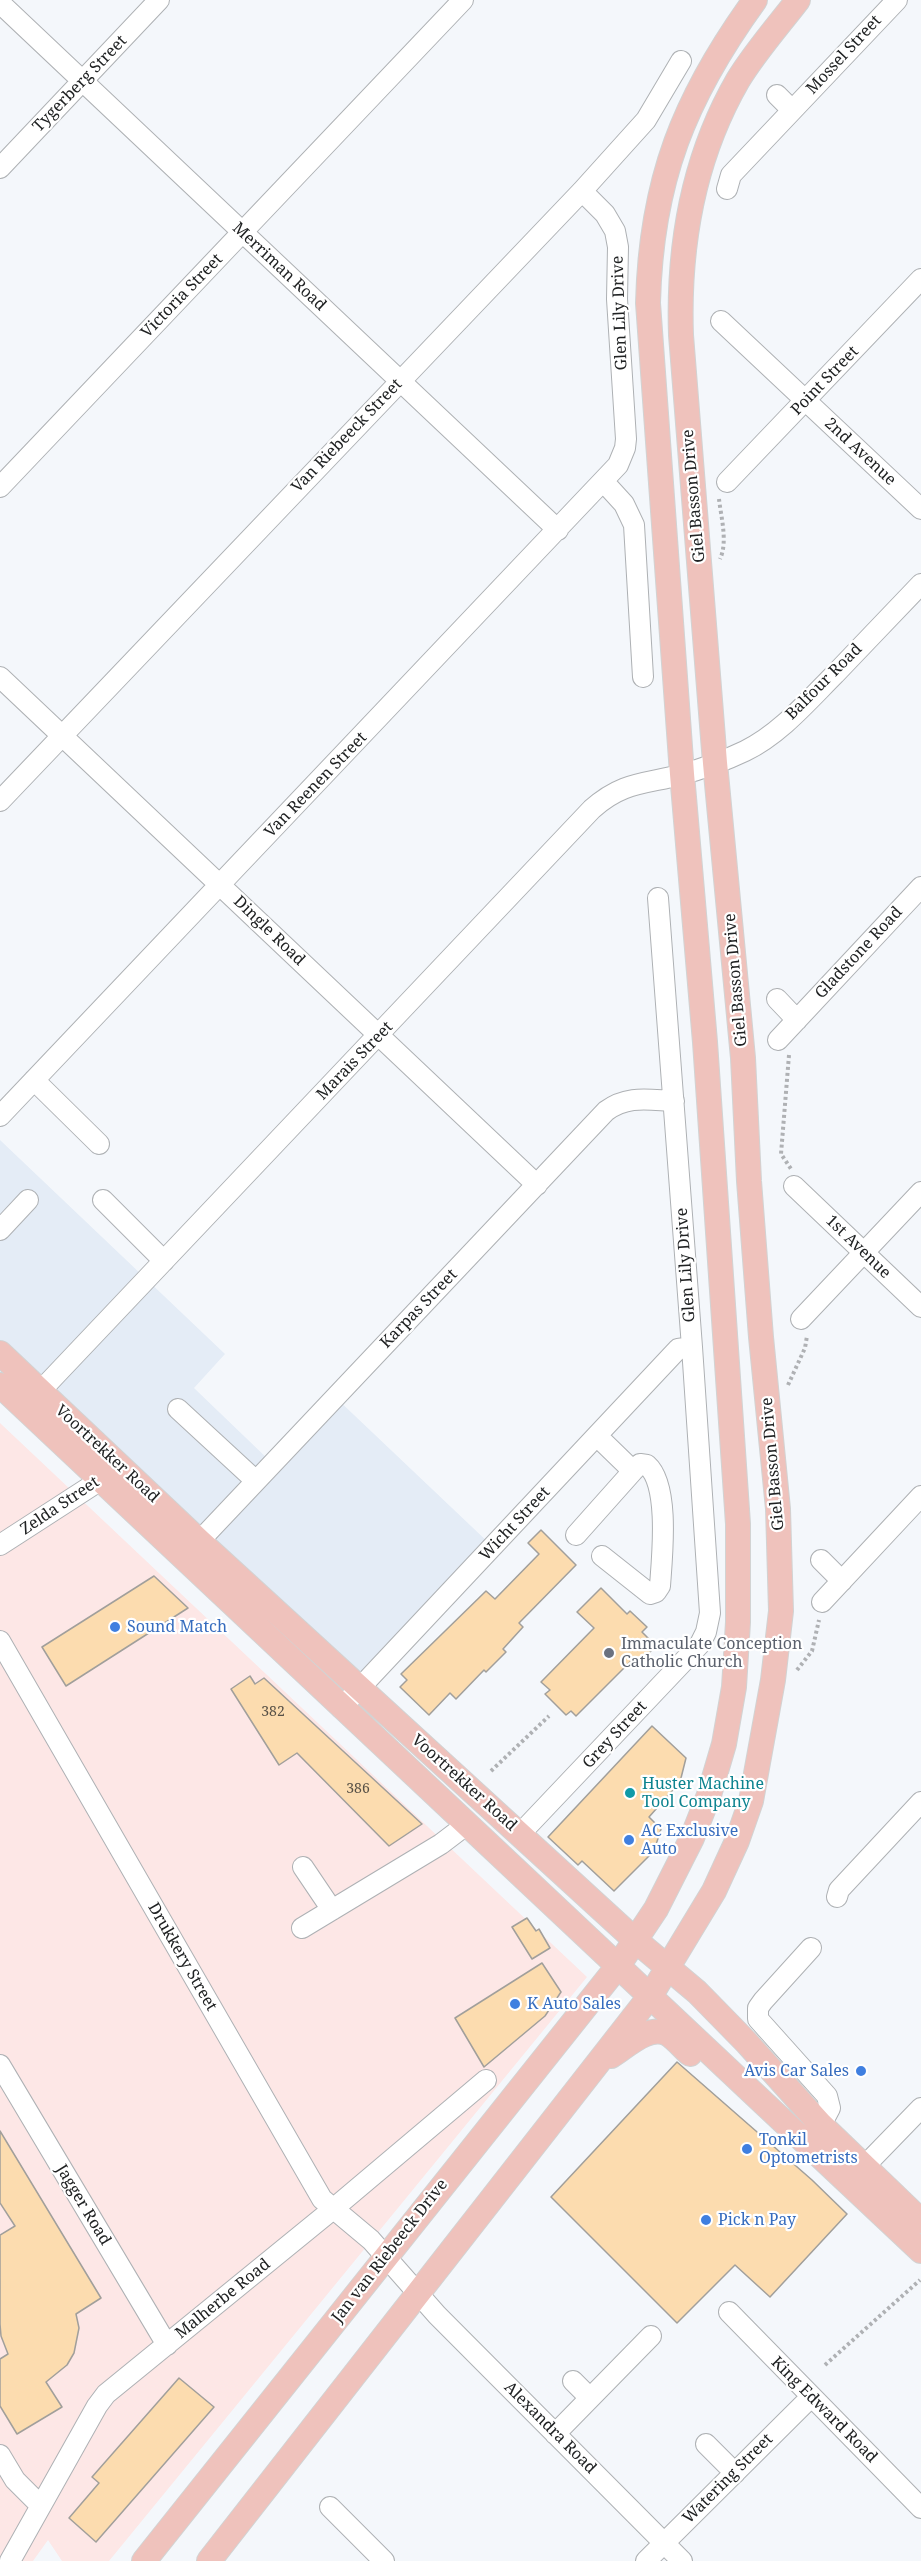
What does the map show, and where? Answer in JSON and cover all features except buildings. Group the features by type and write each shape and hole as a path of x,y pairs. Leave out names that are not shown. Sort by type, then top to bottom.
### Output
{"main road":[{"name":"Giel Basson Drive","path":"635,1940 656,1909 692,1838 709,1795 724,1744 734,1687 737,1643 738,1524 705,1042 649,337 649,264 652,231 662,183 679,134 709,68 754,0"},
{"name":"Giel Basson Drive","path":"668,1967 714,1891 737,1841 751,1801 773,1680 781,1611 778,1509 755,1259 743,1058 715,763 679,289 685,230 705,156 738,80 798,0"},
{"name":"Voortrekker Road","path":"0,1353 32,1400 99,1481 191,1549 360,1688 635,1940 697,1992 821,2125 856,2175 921,2251"},
{"name":"Voortrekker Road","path":"0,1385 32,1400 117,1462 191,1549 341,1708 651,1995 763,2103 856,2175 921,2221"},
{"name":"Jan van Riebeeck Drive","path":"144,2561 618,1966 635,1940"},
{"path":"209,2561 651,1995 668,1967"},
{"path":"594,2067 645,2034 667,2033 724,2082 763,2103"}],"street":[{"name":"Tygerberg Street","path":"0,168 159,0"},
{"name":"Victoria Street","path":"0,487 463,0"},
{"name":"Mossel Street","path":"727,189 731,175 897,0"},
{"name":"Merriman Road","path":"0,3 81,82 558,530"},
{"name":"Van Riebeeck Street","path":"0,801 582,191 646,120 681,61"},
{"path":"777,95 792,110"},
{"name":"Glen Lily Drive","path":"582,191 611,222 618,247 617,299 625,448"},
{"name":"Point Street","path":"722,486 921,279"},
{"name":"2nd Avenue","path":"721,321 921,509"},
{"name":"Van Reenen Street","path":"0,1116 558,530 618,465 625,448"},
{"path":"603,481 624,504 634,525 643,677"},
{"name":"Balfour Road","path":"715,763 746,750 767,737 805,704 921,584"},
{"name":"Dingle Road","path":"0,677 537,1185"},
{"name":"Marais Street","path":"32,1400 602,800 626,786 682,774 715,763"},
{"name":"Gladstone Road","path":"784,1045 797,1020 921,887"},
{"name":"Glen Lily Drive","path":"658,898 710,1614 706,1632"},
{"path":"777,999 797,1020"},
{"path":"34,1080 99,1144"},
{"name":"Karpas Street","path":"191,1549 606,1111 618,1102 630,1100 674,1101"},
{"name":"1st Avenue","path":"795,1180 864,1253 921,1307"},
{"path":"805,1323 864,1253 921,1192"},
{"path":"0,1230 28,1200"},
{"path":"103,1200 164,1261"},
{"name":"Wicht Street","path":"341,1708 598,1437 678,1349 692,1347"},
{"path":"178,1408 256,1481"},
{"path":"598,1437 633,1471"},
{"name":"Zelda Street","path":"0,1545 99,1481 117,1462"},
{"path":"576,1535 640,1464 647,1465 657,1478 660,1492 662,1539 660,1586 656,1592 650,1594 602,1556"},
{"path":"823,1608 842,1581 921,1496"},
{"path":"821,1560 842,1581"},
{"name":"Grey Street","path":"520,1834 700,1644 706,1632"},
{"name":"Drukkery Street","path":"0,1641 322,2199 371,2240 385,2256"},
{"path":"837,1897 839,1890 921,1802"},
{"path":"302,1928 441,1844 466,1824"},
{"path":"303,1867 332,1910"},
{"path":"811,1948 763,2001 758,2008 758,2019 827,2096 830,2108 821,2125"},
{"name":"Jagger Road","path":"0,2065 167,2345"},
{"name":"Malherbe Road","path":"10,2561 102,2400 486,2080"},
{"path":"856,2175 921,2108"},
{"name":"Alexandra Road","path":"385,2256 555,2434 682,2561"},
{"name":"King Edward Road","path":"729,2312 921,2508"},
{"path":"555,2434 651,2336"},
{"path":"573,2380 591,2398"},
{"name":"Watering Street","path":"646,2561 811,2397"},
{"path":"706,2444 735,2473"},
{"path":"0,2455 15,2480 41,2506"},
{"path":"330,2507 384,2561"}],"path":[{"path":"720,560 723,553 722,486"},
{"path":"784,1045 781,1154 795,1180"},
{"path":"784,1391 805,1348 805,1323"},
{"path":"797,1670 812,1651 823,1608"},
{"path":"491,1771 549,1716"},
{"path":"825,2365 920,2280"}],"shaded area":[{"path":"0,1140 225,1354 194,1388 271,1462 334,1396 491,1545 360,1686 0,1348"},
{"path":"0,1423 587,1977 109,2561 62,2561 48,2540 33,2561 0,2561"}],"place":[{"name":"Sound Match","path":"115,1627"},
{"name":"Immaculate Conception Catholic Church","path":"609,1653"},
{"name":"Huster Machine Tool Company","path":"630,1793"},
{"name":"AC Exclusive Auto","path":"629,1840"},
{"name":"K Auto Sales","path":"515,2004"},
{"name":"Avis Car Sales","path":"861,2071"},
{"name":"Tonkil Optometrists","path":"747,2149"},
{"name":"Pick n Pay","path":"706,2220"}]}
